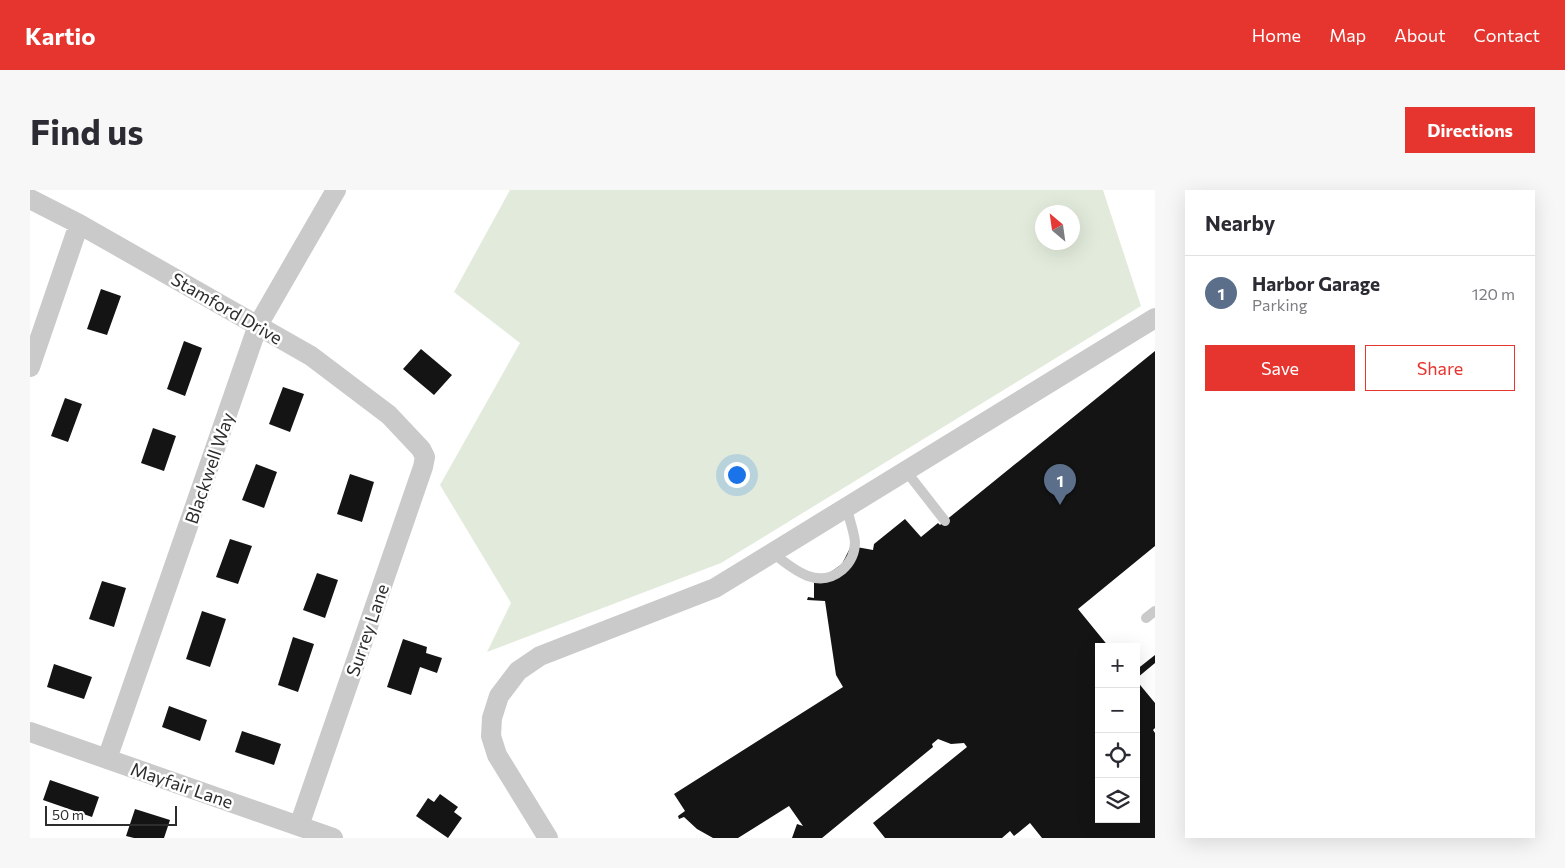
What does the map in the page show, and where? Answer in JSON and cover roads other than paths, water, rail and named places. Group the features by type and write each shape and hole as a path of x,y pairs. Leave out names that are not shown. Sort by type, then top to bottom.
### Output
{"street":[{"name":"Blackwell Way","path":"108,759 258,325 336,190"},
{"name":"Stamford Drive","path":"30,198 311,356 389,415 411,438"},
{"path":"30,367 79,224"},
{"path":"548,838 497,755 492,736 492,718 499,696 518,672 540,656 716,588 1155,318"},
{"name":"Surrey Lane","path":"299,826 423,467 424,457 422,449 411,438"},
{"name":"Mayfair Lane","path":"30,732 334,838"}],"lane":[{"path":"906,472 945,521"},
{"path":"774,554 804,575 819,579 838,574 845,568 854,553 855,542 847,508"},
{"path":"1146,618 1155,611"}],"place":[{"name":"Harbor Garage","path":"1060,505"}]}
